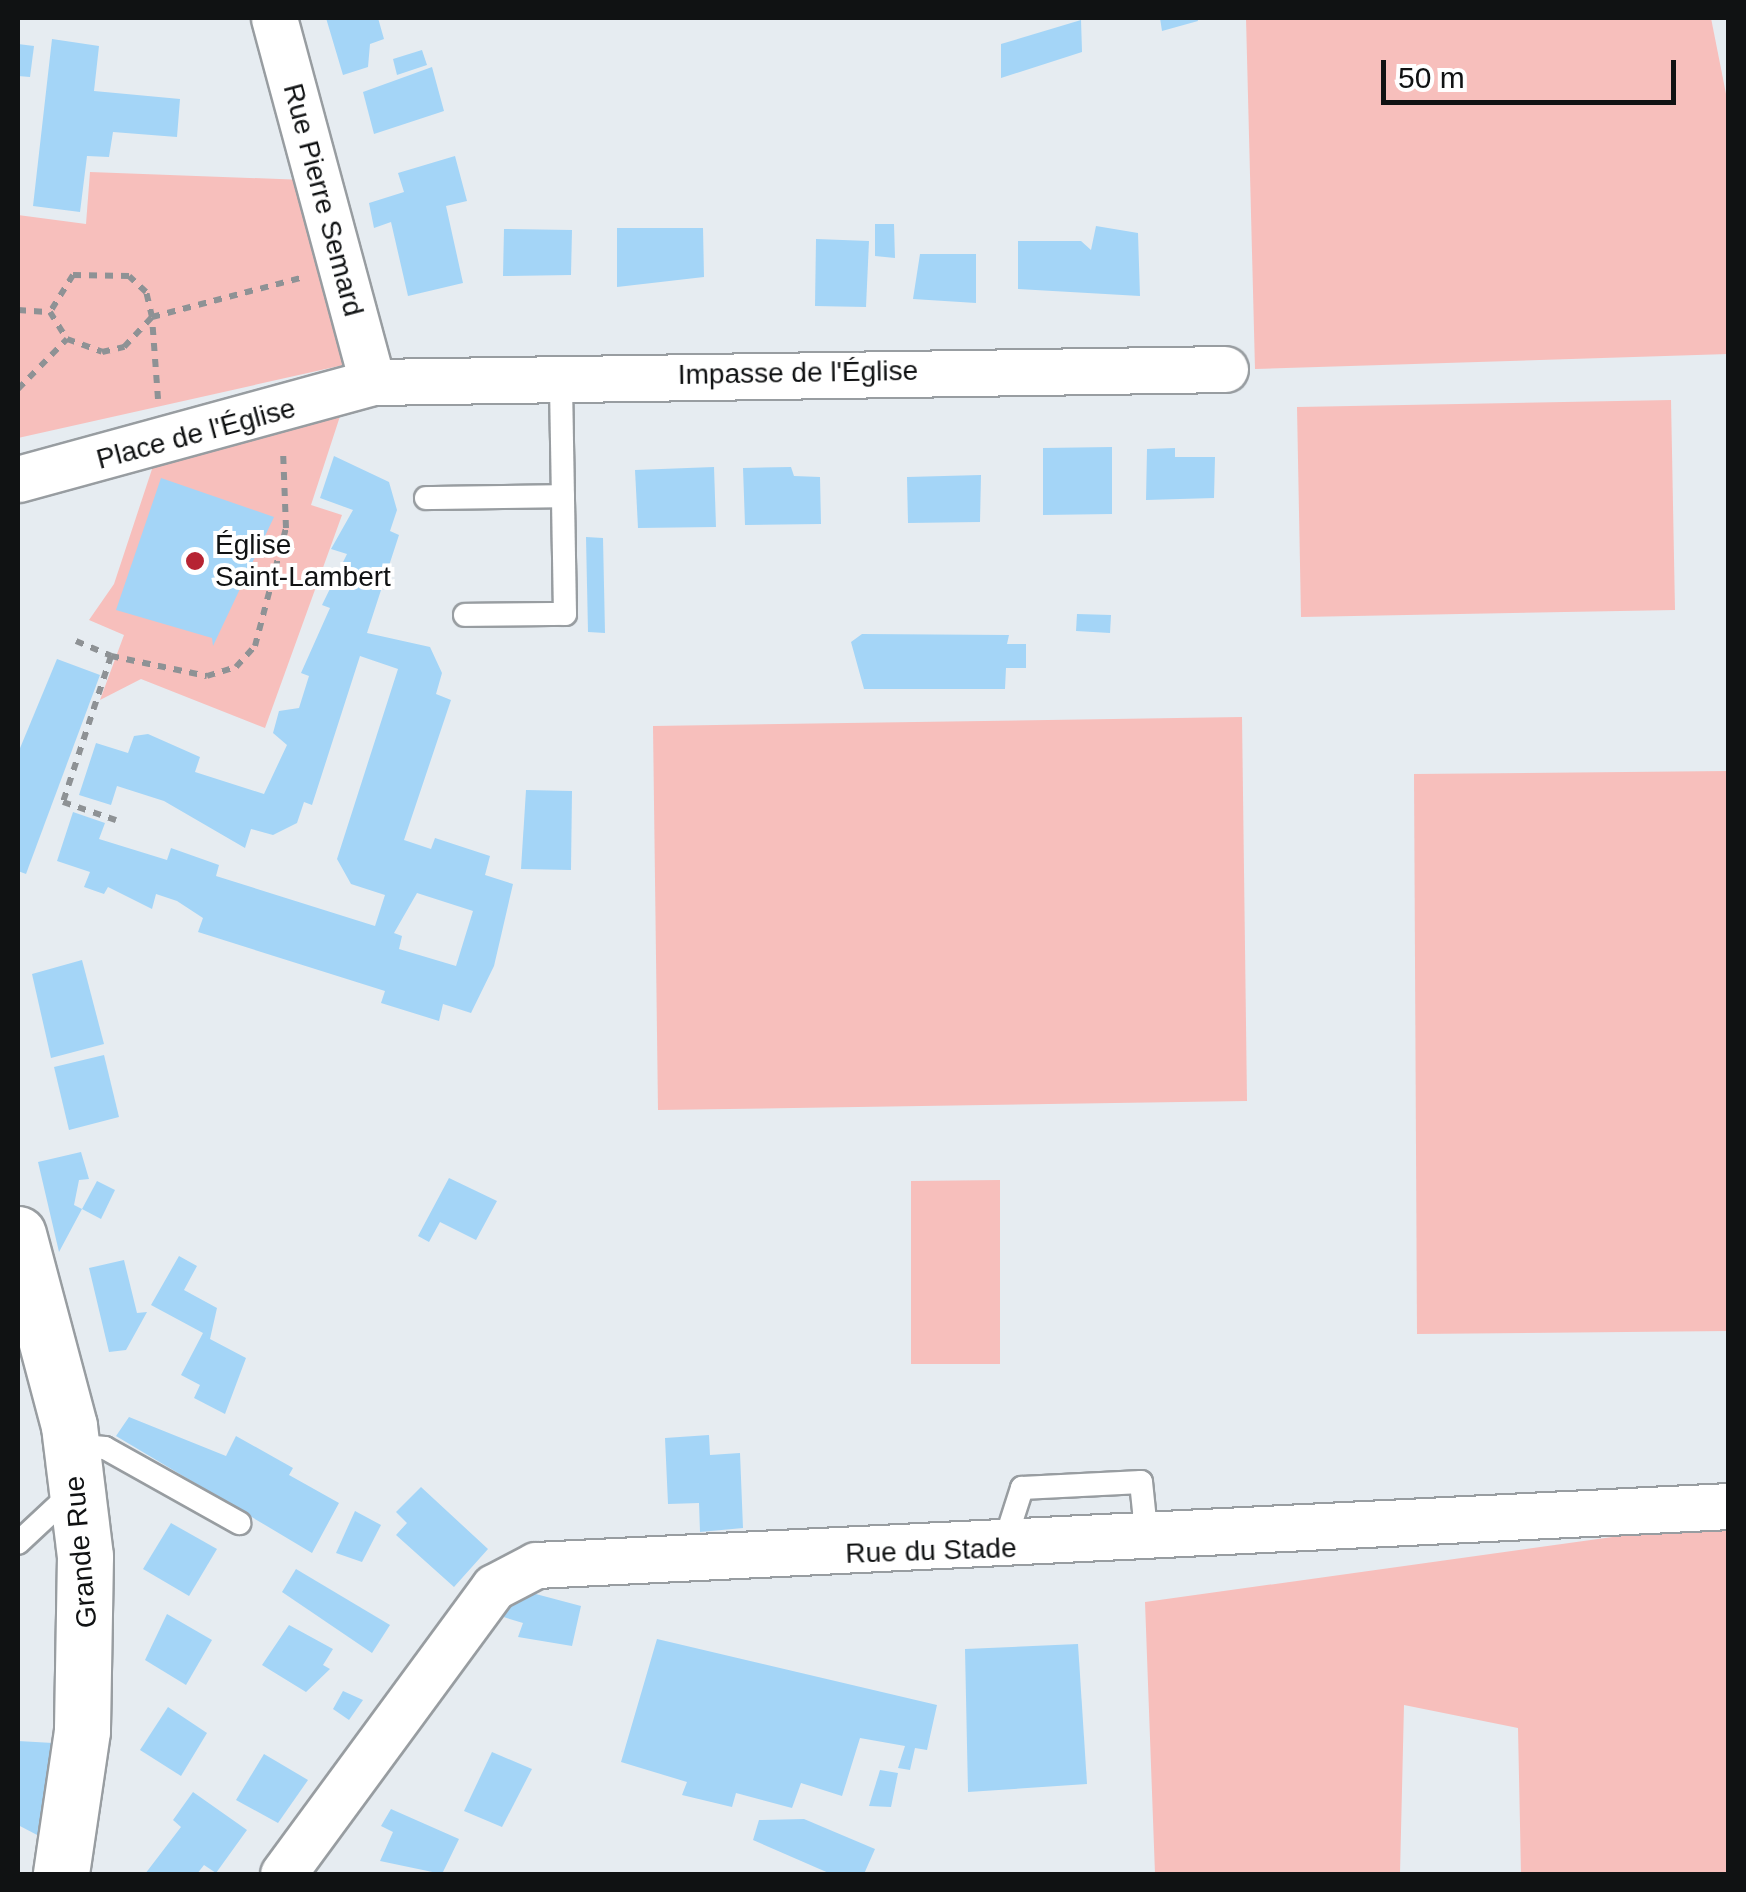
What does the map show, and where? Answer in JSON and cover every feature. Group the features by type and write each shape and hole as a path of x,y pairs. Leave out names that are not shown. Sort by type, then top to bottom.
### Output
{"main road":[{"name":"Grande Rue","path":"18,1234 74,1466 89,1635 61,1874"}],"street":[{"name":"Rue Pierre Semard","path":"274,18 372,382"},
{"name":"Impasse de l'Église","path":"372,382 561,376 1225,369"},
{"name":"Place de l'Église","path":"18,479 141,451 372,382"},
{"name":"Rue du Stade","path":"283,1874 494,1588 536,1566 1003,1548 1728,1506"}],"lane":[{"path":"465,615 565,614 561,376"},
{"path":"426,498 563,496"},
{"path":"18,1543 74,1466 105,1448 239,1523"},
{"path":"1003,1548 1022,1488 1141,1482 1147,1540"}],"path":[{"path":"50,312 66,339 102,352 124,346 152,317 341,268"},
{"path":"50,312 73,276 99,270 137,284 152,317 159,402 141,451"},
{"path":"18,310 50,312"},
{"path":"18,388 66,339"},
{"path":"76,641 111,656 207,676 236,667 255,646 286,528 280,412"},
{"path":"111,656 63,802 116,820"}],"shaded area":[{"path":"1246,18 1711,18 1728,104 1728,354 1255,369"},
{"path":"90,172 305,180 348,364 18,438 18,215 86,224"},
{"path":"1671,400 1675,610 1301,617 1297,407"},
{"path":"344,404 311,505 342,515 265,728 141,679 100,700 124,635 89,620 114,584 158,451"},
{"path":"1242,717 1247,1101 658,1110 653,726"},
{"path":"1728,771 1728,1331 1417,1334 1414,774"},
{"path":"1000,1180 1000,1364 911,1364 911,1181"},
{"path":"1728,1521 1728,1874 1521,1874 1518,1728 1404,1705 1400,1874 1155,1874 1145,1602"}],"building":[{"path":"326,18 378,18 384,39 370,44 368,67 343,75"},
{"path":"1160,18 1197,18 1198,21 1162,31"},
{"path":"1081,20 1082,52 1001,78 1001,44"},
{"path":"52,39 99,46 94,91 180,99 177,137 113,132 109,157 87,156 80,212 33,206"},
{"path":"18,44 34,46 30,77 18,76"},
{"path":"422,50 427,65 397,75 393,59"},
{"path":"432,67 444,111 374,134 363,92"},
{"path":"455,156 467,201 446,206 463,283 408,296 391,222 374,228 369,203 404,192 398,173"},
{"path":"875,224 894,224 895,258 875,256"},
{"path":"1096,226 1138,233 1140,296 1018,289 1018,241 1081,241 1091,250"},
{"path":"617,228 703,228 704,277 617,287"},
{"path":"504,229 572,230 571,275 503,276"},
{"path":"816,239 869,241 866,307 815,306"},
{"path":"920,254 976,254 976,303 913,299"},
{"path":"1112,447 1112,514 1043,515 1043,448"},
{"path":"1175,448 1175,457 1215,457 1214,498 1146,500 1147,449"},
{"path":"334,456 389,482 397,510 390,531 399,535 367,633 430,647 442,673 436,694 451,700 404,840 431,849 435,838 490,856 485,875 513,884 494,966 471,1013 443,1004 439,1021 381,1003 385,991 198,932 203,918 177,901 156,894 152,909 108,887 104,894 84,887 90,872 57,861 73,812 105,823 99,839 167,860 171,848 219,865 216,876 375,926 385,895 351,884 337,859 398,669 360,656 312,805 304,802 297,823 273,835 251,829 245,848 164,801 117,786 111,805 79,795 96,743 128,753 134,736 148,734 200,757 195,772 264,794 287,745 273,733 279,711 299,708 309,676 301,673 330,608 322,605 347,554 331,549 353,510 320,498","holes":["417,893 473,911 456,966 399,949 402,936 394,933"]},
{"path":"714,467 716,527 638,528 635,470"},
{"path":"791,467 794,476 820,477 821,524 745,525 743,468"},
{"path":"981,475 980,522 908,523 907,477"},
{"name":"Église Saint-Lambert","path":"161,478 274,517 213,646 212,638 116,610"},
{"path":"586,537 603,538 605,633 588,632"},
{"path":"1077,614 1111,615 1110,633 1076,631"},
{"path":"862,634 1009,635 1007,644 1026,644 1026,668 1006,668 1005,689 864,689 851,642"},
{"path":"57,659 100,675 26,874 18,871 18,753"},
{"path":"526,790 572,791 571,870 521,869"},
{"path":"82,960 104,1044 51,1058 32,974"},
{"path":"104,1055 119,1117 69,1130 54,1067"},
{"path":"81,1152 89,1179 79,1180 74,1205 82,1209 59,1252 38,1162"},
{"path":"449,1178 497,1201 476,1240 440,1222 429,1242 418,1236"},
{"path":"97,1181 115,1190 101,1219 82,1209"},
{"path":"179,1256 197,1266 184,1290 217,1308 210,1339 246,1358 225,1414 194,1398 200,1385 181,1375 203,1333 151,1305"},
{"path":"124,1260 137,1313 147,1312 126,1350 109,1352 89,1268"},
{"path":"129,1417 226,1456 236,1436 293,1468 289,1475 339,1503 312,1553 116,1436"},
{"path":"709,1435 710,1455 740,1453 743,1528 700,1532 699,1503 668,1504 665,1438"},
{"path":"421,1487 488,1549 454,1587 396,1535 407,1523 396,1512"},
{"path":"355,1511 381,1525 362,1562 336,1553"},
{"path":"171,1523 217,1549 189,1596 143,1569"},
{"path":"296,1569 390,1625 372,1653 282,1592"},
{"path":"532,1593 581,1606 572,1646 518,1637 523,1623 497,1615 503,1597"},
{"path":"167,1614 212,1640 186,1685 145,1660"},
{"path":"289,1625 333,1649 323,1665 330,1669 306,1692 262,1665"},
{"path":"657,1639 937,1705 927,1750 915,1748 910,1770 898,1768 905,1746 860,1738 842,1796 801,1783 792,1808 736,1793 732,1807 682,1795 687,1782 621,1762"},
{"path":"1078,1644 1087,1784 968,1792 965,1649"},
{"path":"343,1691 363,1700 349,1720 333,1709"},
{"path":"168,1707 207,1733 181,1776 140,1750"},
{"path":"18,1741 53,1743 41,1837 18,1825"},
{"path":"492,1752 532,1769 502,1827 464,1811"},
{"path":"264,1754 308,1780 278,1823 236,1800"},
{"path":"880,1770 898,1773 891,1807 869,1806"},
{"path":"193,1792 247,1830 216,1873 204,1865 197,1874 145,1874 181,1827 173,1820"},
{"path":"391,1809 459,1839 442,1874 380,1861 393,1832 381,1826"},
{"path":"804,1819 875,1849 864,1874 831,1874 753,1840 759,1820"}],"place":[{"name":"Église Saint-Lambert","path":"195,561"}]}
